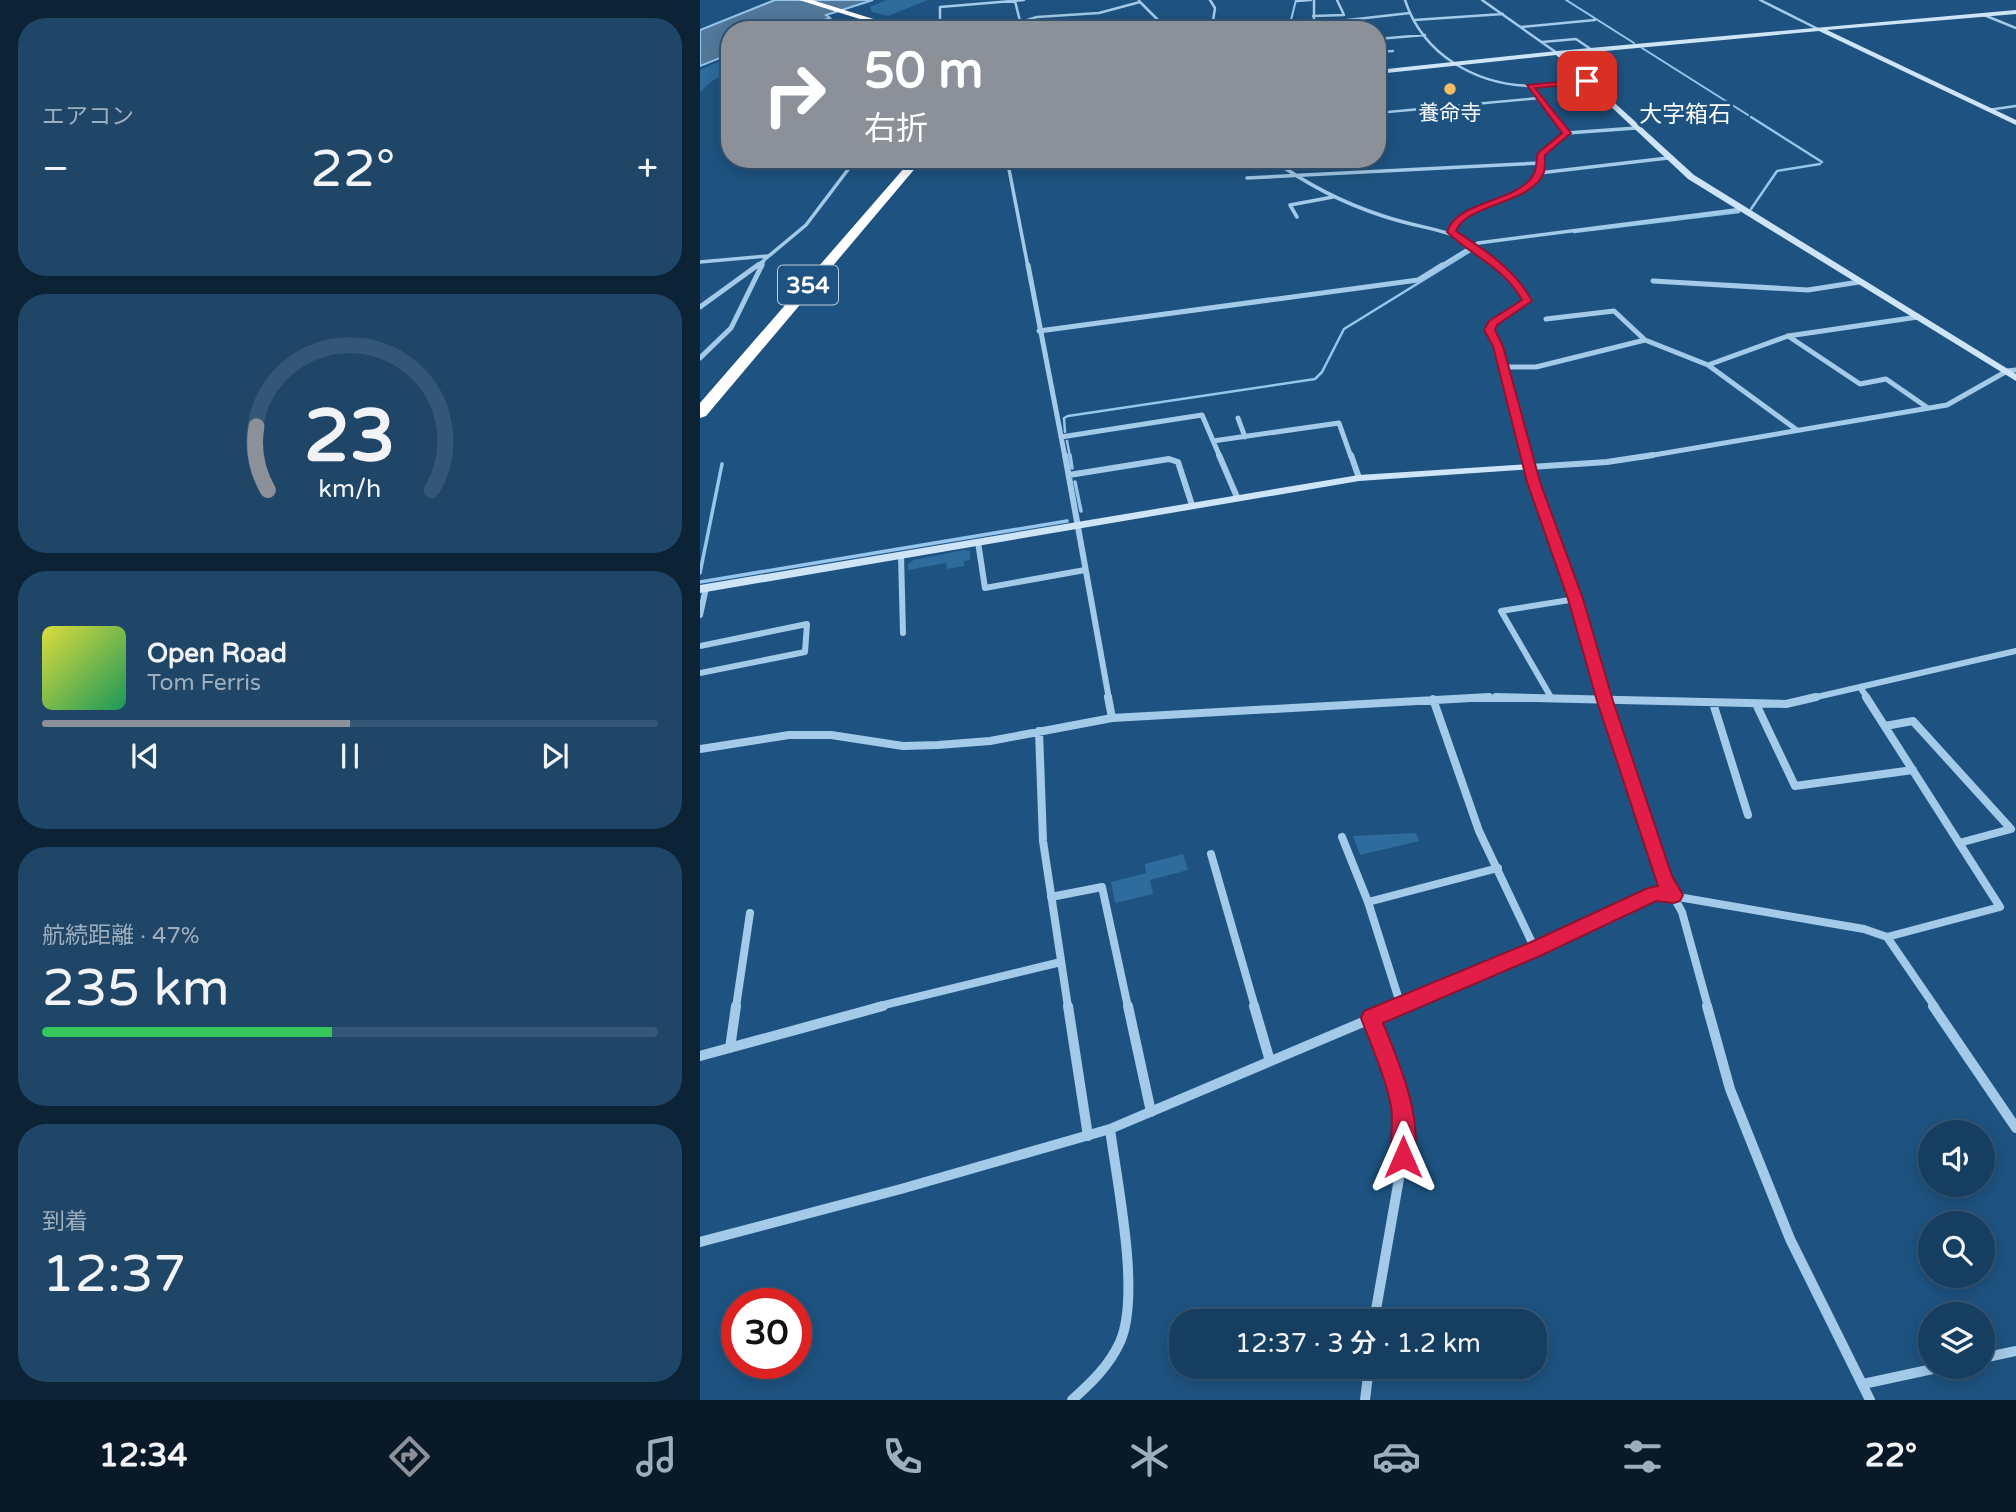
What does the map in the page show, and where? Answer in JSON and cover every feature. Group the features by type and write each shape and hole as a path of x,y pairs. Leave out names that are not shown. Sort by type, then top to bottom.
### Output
{"highway":[{"path":"803,0 882,20"},
{"path":"816,0 885,21"},
{"name":"354","path":"700,396 898,168"},
{"name":"354","path":"700,413 910,168"}],"street":[{"path":"940,21 940,7 1024,0"},
{"path":"1210,0 1215,8 1213,21"},
{"path":"1297,1 1313,0 1312,21"},
{"path":"1313,16 1344,15 1337,0"},
{"path":"1405,0 1409,13 1425,35 1441,54 1462,69 1530,86 1587,81"},
{"path":"1482,0 1557,53 1691,177 1859,282 2011,371 2016,378"},
{"path":"1759,0 2016,123"},
{"path":"1015,1 1020,21 1037,17 1100,13 1139,1 1159,21"},
{"path":"1386,70 2016,12"},
{"path":"1332,21 1409,13"},
{"path":"1414,20 1503,14"},
{"path":"1984,15 2016,28"},
{"path":"1520,27 1595,20"},
{"path":"1386,38 1425,35"},
{"path":"1541,42 1576,39 1592,50"},
{"path":"1386,51 1393,51"},
{"path":"1530,86 1567,133"},
{"path":"1386,112 1539,98"},
{"path":"1989,110 2016,106"},
{"path":"1539,173 1541,154 1567,133 1636,128"},
{"path":"1451,232 1453,226 1462,218 1523,189 1539,173 1668,158"},
{"path":"1247,178 1540,163"},
{"path":"700,358 731,328 763,262 812,218 849,168"},
{"path":"1009,168 1069,475 1112,718"},
{"path":"1283,168 1333,198 1421,227 1451,232 1474,246 1520,287 1527,301 1490,327 1504,367 1530,467 1576,599 1605,701 1663,878 1682,912 1730,1089 1790,1239 1870,1400"},
{"path":"1297,217 1290,205 1333,198"},
{"path":"1039,331 1418,280 1478,243 1743,209"},
{"path":"700,262 768,256"},
{"path":"700,307 752,267 763,262"},
{"path":"1653,281 1808,290 1859,282"},
{"path":"1546,319 1614,311 1645,340 1708,365 1797,430"},
{"path":"1708,365 1788,336 1918,317"},
{"path":"1788,336 1860,384 1886,379 1928,409"},
{"path":"1504,367 1536,367 1645,340"},
{"path":"700,615 703,589 1359,478 1607,462 1928,409 1947,405 2011,371"},
{"path":"1061,437 1202,415 1237,497"},
{"path":"1238,418 1245,436"},
{"path":"1213,441 1339,423 1359,478"},
{"path":"1069,475 1169,459 1178,462 1192,505"},
{"path":"978,542 985,588 1085,570"},
{"path":"901,555 903,633"},
{"path":"1552,699 1501,611 1576,599"},
{"path":"700,646 807,624 806,652 700,673"},
{"path":"700,749 789,735 831,735 903,746 990,741 1112,718 1433,699 1786,704 2016,651"},
{"path":"700,1241 1110,1129 1535,949 1655,893 1864,929 1887,937 2000,907 1860,687"},
{"path":"1433,699 1479,831 1535,949"},
{"path":"1713,703 1748,815"},
{"path":"1756,704 1795,786 1913,769"},
{"path":"1885,726 1913,721 2011,829 1959,843"},
{"path":"1038,731 1043,841 1088,1136"},
{"path":"1342,837 1368,902 1401,1006"},
{"path":"1211,854 1270,1061"},
{"path":"1368,902 1498,869"},
{"path":"1051,897 1102,887 1151,1112"},
{"path":"730,1048 750,913"},
{"path":"1887,937 2016,1128"},
{"path":"700,1056 862,1011 1061,962"},
{"path":"1371,1018 1395,1082 1402,1109 1404,1132 1403,1157 1375,1309"},
{"path":"1072,1400 1096,1380 1106,1366 1123,1334 1130,1308 1130,1278 1110,1129"},
{"path":"1995,1355 2016,1351"},
{"path":"1863,1384 1918,1372"},
{"path":"1365,1400 1368,1379"}],"shaded area":[{"path":"775,0 873,0 826,15 830,18 822,21 722,21"},
{"path":"886,0 928,0 888,16 872,12 870,7"},
{"path":"721,22 721,58 700,66 700,30"},
{"path":"721,61 721,76 700,92 700,70"},
{"path":"970,551 970,560 964,561 964,566 947,569 946,563 908,570 908,564 914,560"},
{"path":"1416,833 1419,841 1360,855 1353,836"},
{"path":"1183,854 1188,870 1150,880 1153,894 1115,903 1111,882 1146,873 1145,864"}],"waterway":[{"path":"1291,21 1296,0"},
{"path":"1566,0 1634,43"},
{"path":"1642,48 1748,115"},
{"path":"1751,117 1822,162"},
{"path":"1751,209 1777,171 1820,164"},
{"path":"1574,232 1739,212"},
{"path":"1065,432 1064,418 1068,416 1315,379 1322,372 1344,329 1472,250"},
{"path":"1067,441 1070,457"},
{"path":"1070,455 1072,468"},
{"path":"700,573 722,464"},
{"path":"1075,482 1081,511"},
{"path":"700,582 1067,521"}],"place":[{"name":"養命寺","path":"1450,89"}],"district":[{"name":"大字箱石","path":"1685,114"}],"route":[{"path":"1403,1157 1402,1109 1378,1032 1371,1018 1535,949 1655,893 1674,895 1663,878 1605,701 1576,599 1534,482 1498,346 1490,330 1492,323 1527,301 1520,287 1491,259 1451,232 1453,226 1462,218 1523,189 1533,181 1539,173 1541,154 1563,139 1567,133 1530,86 1587,81"}]}
